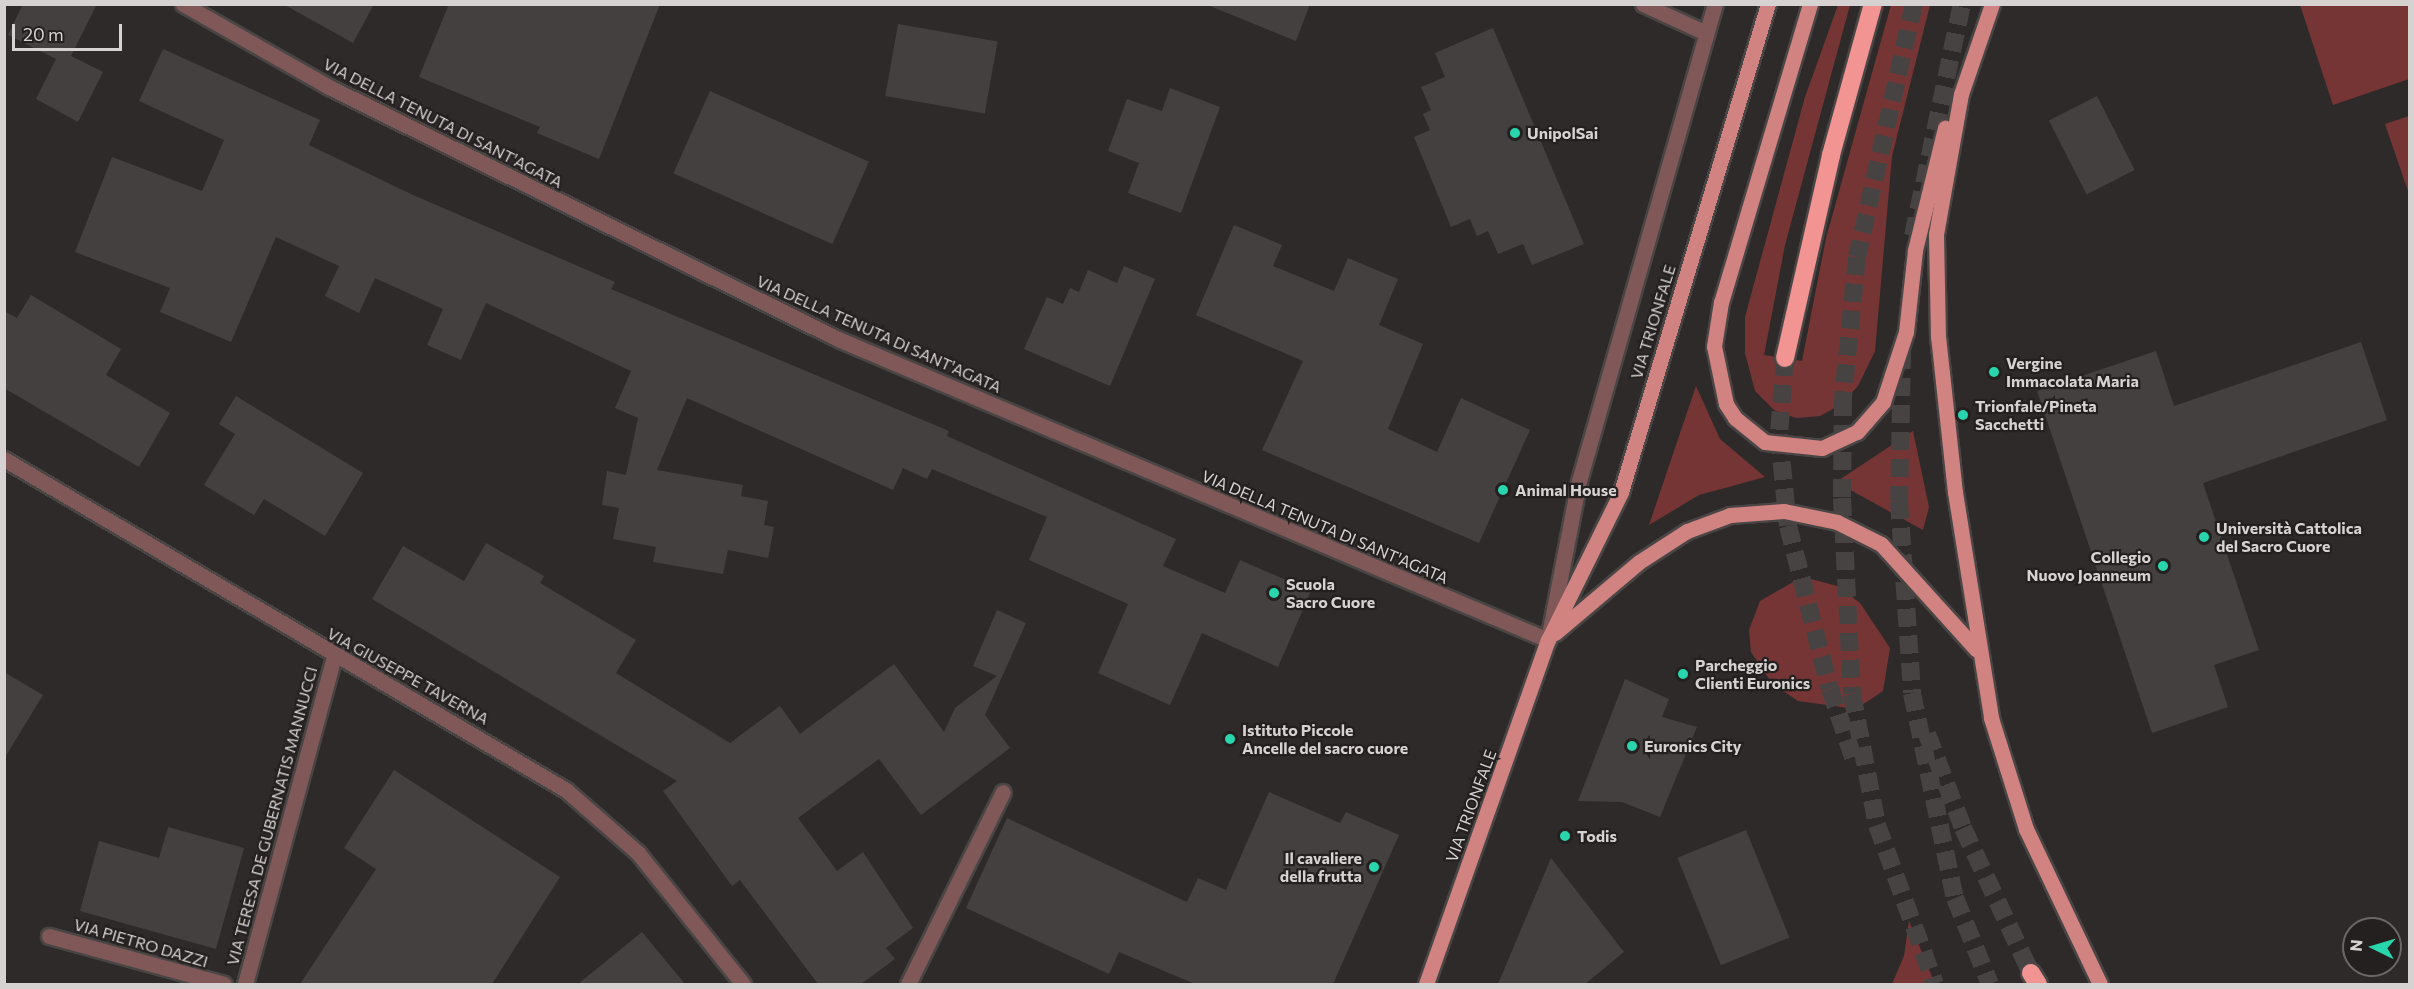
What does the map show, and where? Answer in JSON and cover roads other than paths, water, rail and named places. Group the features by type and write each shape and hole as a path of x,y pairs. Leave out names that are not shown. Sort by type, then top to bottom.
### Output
{"highway":[{"path":"1785,358 1831,155 1873,4"}],"main road":[{"name":"VIA TRIONFALE","path":"1426,984 1548,640 1621,492 1768,4"},
{"path":"1810,4 1721,302 1714,346 1726,404 1765,442 1822,448 1857,432 1882,402 1906,332 1925,199 1992,4"},
{"path":"1961,94 1939,212 1935,293 1976,649 2026,829 2100,984"},
{"path":"1548,640 1639,562 1687,531 1730,515 1777,511 1837,522 1881,544 1976,649"}],"street":[{"name":"VIA DELLA TENUTA DI SANT'AGATA","path":"183,4 329,87 837,339 1548,640"},
{"path":"1643,4 1706,33"},
{"name":"VIA TRIONFALE","path":"1548,640 1579,481 1715,4"},
{"name":"VIA GIUSEPPE TAVERNA","path":"4,459 334,657 491,742 592,810 638,853 743,984"},
{"name":"VIA TERESA DE GUBERNATIS MANNUCCI","path":"245,984 334,657"},
{"path":"908,984 1003,792"},
{"name":"VIA PIETRO DAZZI","path":"49,936 224,984"}],"tunnel":[{"path":"1914,4 1857,257 1843,398 1842,498 1852,694 1877,825 1935,984"},
{"path":"1913,236 1962,4"},
{"path":"1902,351 1899,501 1912,693 1955,898 1990,984"},
{"path":"1785,358 1779,435 1788,526 1830,689 1856,766"},
{"path":"1927,734 1963,828 2031,973"}],"place":[{"name":"UnipolSai","path":"1515,133"},
{"name":"Vergine Immacolata Maria","path":"1994,372"},
{"name":"Trionfale/Pineta Sacchetti","path":"1963,415"},
{"name":"Animal House","path":"1503,490"},
{"name":"Università Cattolica del Sacro Cuore","path":"2204,537"},
{"name":"Collegio Nuovo Joanneum","path":"2163,566"},
{"name":"Scuola Sacro Cuore","path":"1274,593"},
{"name":"Parcheggio Clienti Euronics","path":"1683,674"},
{"name":"Istituto Piccole Ancelle del sacro cuore","path":"1230,739"},
{"name":"Euronics City","path":"1632,746"},
{"name":"Todis","path":"1565,836"},
{"name":"Il cavaliere della frutta","path":"1374,867"}]}
